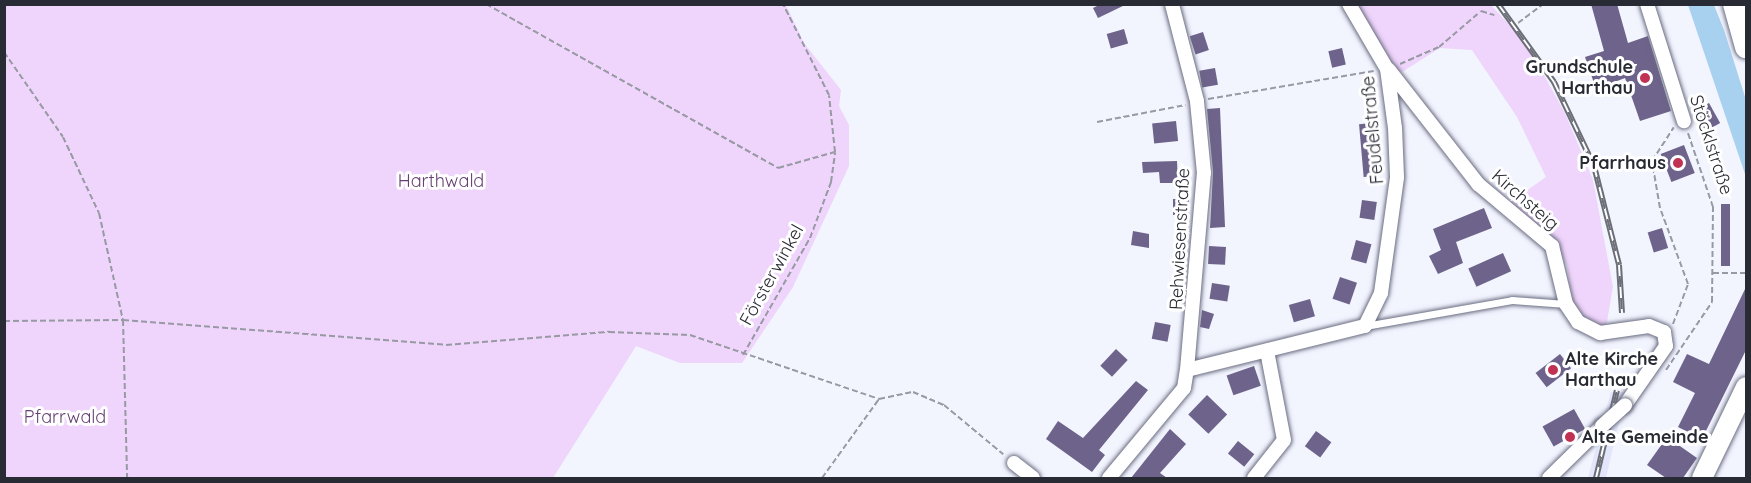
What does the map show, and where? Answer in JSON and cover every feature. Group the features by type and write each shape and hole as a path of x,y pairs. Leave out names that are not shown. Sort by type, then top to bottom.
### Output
{"main road":[{"path":"1734,4 1746,47"},
{"path":"1702,478 1746,387"}],"street":[{"name":"Rehwiesenstraße","path":"1109,478 1184,388 1187,370 1204,173 1197,102 1172,4"},
{"name":"Feudelstraße","path":"1349,4 1391,67 1396,198 1381,293 1365,326"},
{"name":"Stöcklstraße","path":"1647,4 1684,122"},
{"name":"Kirchsteig","path":"1391,67 1478,184 1552,246 1566,304 1592,332 1635,327 1664,332"},
{"path":"1187,370 1365,326"},
{"path":"1549,478 1625,405 1666,346 1664,332"},
{"path":"1254,478 1284,440 1267,351"},
{"path":"1014,463 1033,478"}],"lane":[{"path":"1365,326 1512,300 1566,304"}],"path":[{"path":"486,4 778,168 835,152"},
{"name":"Försterwinkel","path":"743,355 810,238 831,182 835,152 829,95 783,4"},
{"path":"1518,23 1523,25 1543,4"},
{"path":"1097,122 1391,67 1439,47 1481,11 1494,15"},
{"path":"4,52 63,137 99,213 123,320 127,478"},
{"path":"1664,332 1678,319 1688,284 1660,208 1652,161 1672,128 1684,122"},
{"name":"Stöcklstraße","path":"1663,373 1712,302 1713,207 1684,122"},
{"path":"1713,273 1746,273"},
{"path":"4,321 123,320 446,345 609,332 690,335 743,355 879,399 914,392 944,405 1014,463"},
{"path":"822,478 879,399"}],"shaded area":[{"path":"1611,392 1626,392 1606,478 1588,478"}],"green space":[{"name":"Harthwald","path":"4,5 786,5 804,43 841,90 839,106 849,125 849,166 793,287 742,363 680,363 636,346 553,478 5,478"},
{"path":"1349,5 1491,5 1526,43 1565,113 1593,180 1613,287 1606,327 1586,323 1572,302 1567,266 1557,247 1509,203 1546,177 1517,117 1472,50 1440,48 1402,72 1387,69"}],"water":[{"path":"1688,5 1714,5 1724,30 1746,100 1746,177"}],"building":[{"path":"1101,4 1127,4 1098,18 1093,8"},
{"name":"Grundschule Harthau","path":"1591,4 1617,4 1628,43 1648,36 1671,111 1640,121 1625,78 1596,89 1585,57 1604,51"},
{"path":"1124,29 1128,43 1111,48 1107,34"},
{"path":"1203,32 1209,50 1196,54 1190,36"},
{"path":"1342,48 1346,65 1332,68 1328,51"},
{"path":"1215,68 1218,85 1202,88 1199,71"},
{"path":"1709,103 1720,123 1704,132 1692,112"},
{"path":"1220,108 1225,227 1210,228 1213,172 1207,109"},
{"path":"1176,121 1178,141 1154,143 1152,124"},
{"path":"1372,123 1377,176 1364,177 1359,124"},
{"name":"Pfarrhaus","path":"1684,145 1695,173 1671,182 1661,154"},
{"path":"1177,161 1178,183 1160,183 1159,172 1143,173 1142,162"},
{"path":"1173,199 1189,199 1189,215 1173,215"},
{"path":"1362,200 1377,202 1374,220 1359,218"},
{"path":"1721,204 1730,204 1730,266 1721,266"},
{"path":"1484,208 1492,228 1456,242 1463,263 1438,274 1429,256 1441,250 1433,229"},
{"path":"1662,228 1668,248 1654,252 1648,232"},
{"path":"1133,231 1149,234 1149,248 1131,245"},
{"path":"1356,240 1371,244 1366,263 1351,259"},
{"path":"1209,246 1226,247 1225,265 1208,264"},
{"path":"1503,253 1511,271 1476,287 1468,268"},
{"path":"1340,277 1357,283 1350,305 1333,299"},
{"path":"1212,283 1230,286 1227,302 1209,299"},
{"path":"1746,287 1746,350 1702,439 1678,427 1695,393 1673,382 1687,354 1709,364"},
{"path":"1310,299 1315,316 1294,322 1289,305"},
{"path":"1202,310 1214,314 1209,329 1200,327"},
{"path":"1155,322 1171,325 1167,342 1152,339"},
{"path":"1116,349 1128,360 1112,377 1100,366"},
{"name":"Alte Kirche Harthau","path":"1560,354 1571,368 1547,387 1536,373"},
{"path":"1254,366 1261,386 1233,395 1227,375"},
{"path":"1136,381 1148,390 1099,450 1105,455 1092,472 1046,439 1058,421 1083,438"},
{"path":"1207,395 1227,414 1208,434 1188,414"},
{"path":"1574,409 1585,429 1554,447 1543,426"},
{"path":"1170,429 1186,444 1160,473 1167,478 1131,478"},
{"path":"1316,431 1331,442 1320,458 1305,446"},
{"path":"1667,437 1697,458 1683,478 1666,478 1647,465"},
{"path":"1238,441 1254,454 1244,467 1228,453"}],"railway":[{"path":"1498,4 1554,82 1594,166 1619,265 1622,313"},
{"path":"1596,478 1617,390"}],"place":[{"name":"Grundschule Harthau","path":"1645,78"},
{"name":"Pfarrhaus","path":"1678,163"},
{"name":"Alte Kirche Harthau","path":"1553,370"},
{"name":"Alte Gemeinde","path":"1570,437"}],"park label":[{"name":"Pfarrwald","path":"65,417"}]}
